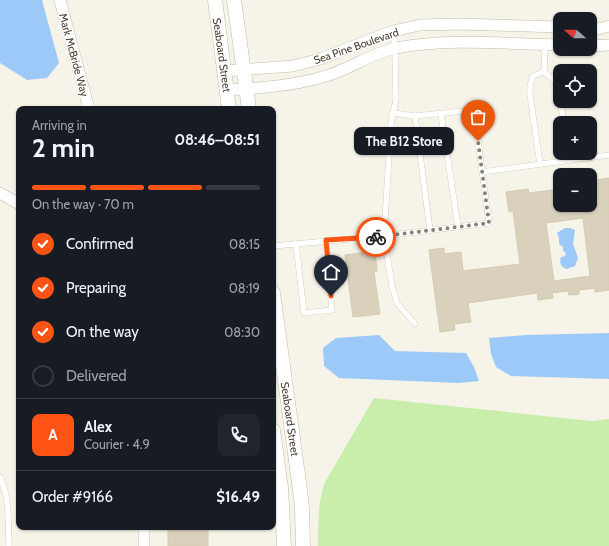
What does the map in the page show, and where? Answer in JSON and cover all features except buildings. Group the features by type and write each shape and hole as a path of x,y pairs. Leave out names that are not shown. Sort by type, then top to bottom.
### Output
{"street":[{"name":"Mark McBride Way","path":"60,0 87,106"},
{"name":"Seaboard Street","path":"214,0 229,106"},
{"name":"Seaboard Street","path":"234,0 248,106"},
{"name":"Sea Pine Boulevard","path":"224,70 292,66 320,60 393,31 420,25 458,24 553,27"},
{"path":"544,26 545,45"},
{"path":"597,29 609,26"},
{"name":"Sea Pine Boulevard","path":"227,90 303,82 352,67 379,54 395,49 429,44 467,43 553,45"},
{"path":"597,45 609,44"},
{"path":"0,193 16,202"},
{"name":"Seaboard Street","path":"276,343 300,490 303,546"},
{"name":"Seaboard Street","path":"276,452 281,488 284,546"},
{"path":"144,530 144,546"}],"lane":[{"path":"393,31 395,49 396,100 390,123 384,236 392,286 397,302 415,324"},
{"path":"544,72 545,45"},
{"path":"544,72 553,79"},
{"path":"540,164 530,95 530,85 533,76 544,72"},
{"path":"276,246 326,240 384,236 489,223 474,110 415,116 393,112"},
{"path":"441,114 458,227"},
{"path":"415,116 430,230"},
{"path":"597,157 609,155"},
{"path":"482,172 570,160"},
{"path":"296,244 304,313 332,310 326,240"},
{"path":"0,477 5,486 9,546"}],"green space":[{"path":"374,398 592,421 609,419 609,546 318,546 319,507 324,484"}],"water":[{"path":"0,0 42,0 59,63 47,78 27,80 0,63"},
{"path":"565,228 575,230 573,244 578,258 575,266 567,269 560,263 561,257 565,256 566,253 563,251 563,247 559,244 557,233"},
{"path":"609,333 609,379 511,376 496,367 491,354 489,338 526,335"},
{"path":"379,335 395,351 466,353 474,367 479,381 459,383 339,378 324,366 323,348 336,338"}],"way so far":[{"path":"376,237 489,223 478,141"}],"place":[{"name":"The B12 Store","path":"478,141"}],"route":[{"path":"331,296 326,240 376,237"}]}
